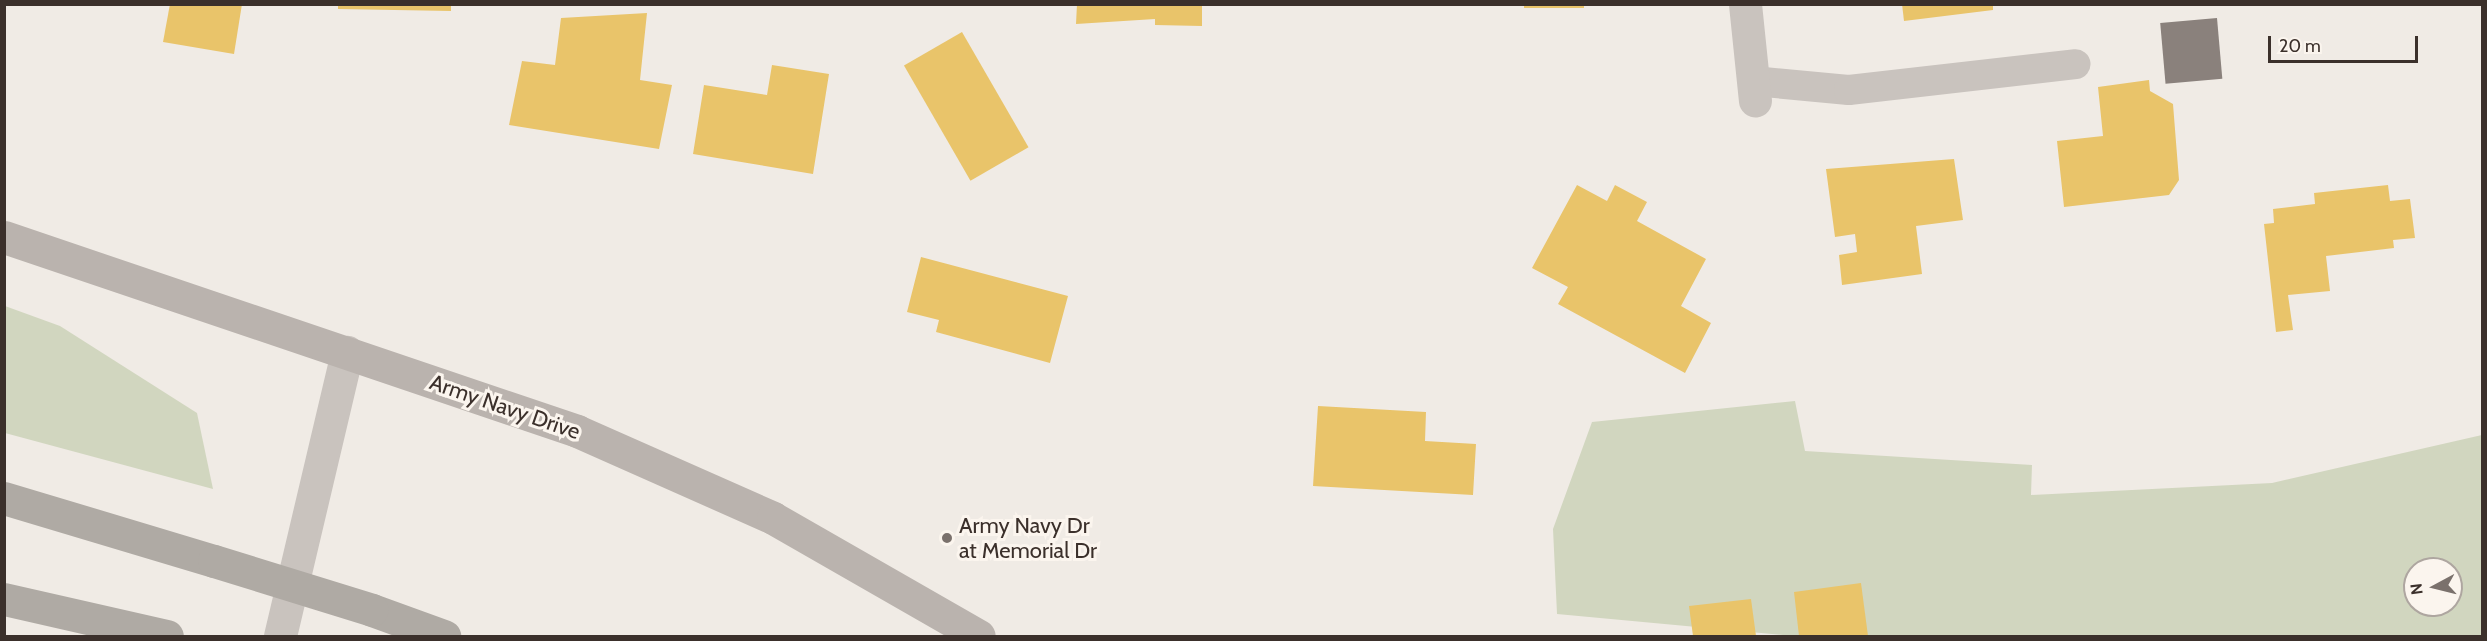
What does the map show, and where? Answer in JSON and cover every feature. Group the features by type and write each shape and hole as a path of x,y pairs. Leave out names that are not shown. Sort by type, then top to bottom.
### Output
{"highway":[{"path":"4,498 372,610 444,636"},
{"path":"4,599 167,636"}],"street":[{"path":"1745,4 1754,91"},
{"name":"Army Navy Drive","path":"4,237 577,431 773,518 979,636"},
{"path":"280,636 347,352"}],"lane":[{"path":"1754,91 1849,90 2076,64"}],"green space":[{"path":"5,306 60,326 197,413 213,489 5,433"},
{"path":"1795,401 1805,451 2032,465 2031,495 2272,483 2482,435 2482,636 1793,636 1557,614 1553,529 1592,422"}],"building: Homes":[{"path":"170,4 242,4 234,54 163,42"},
{"path":"338,4 451,4 451,11 338,9"},
{"path":"1077,4 1202,4 1202,26 1155,25 1155,19 1076,24"},
{"path":"1524,4 1584,4 1584,8 1524,8"},
{"path":"1902,4 1993,4 1993,10 1904,21"},
{"path":"647,13 640,80 672,85 659,149 509,125 522,61 555,65 561,18"},
{"path":"962,32 1028,147 970,181 904,66"},
{"path":"772,65 829,74 813,174 693,154 704,85 767,95"},
{"path":"2149,80 2150,91 2173,104 2179,180 2169,195 2064,207 2057,141 2103,136 2098,87"},
{"path":"1954,159 1963,220 1916,226 1922,274 1842,285 1839,255 1857,252 1855,234 1835,237 1826,169"},
{"path":"1577,185 1607,201 1615,185 1647,202 1637,221 1706,259 1681,306 1711,323 1685,373 1558,304 1568,287 1532,268"},
{"path":"2388,185 2390,201 2410,199 2415,238 2393,240 2394,248 2326,256 2330,291 2288,295 2293,330 2276,332 2264,224 2274,223 2273,209 2315,204 2314,193"},
{"path":"921,257 1068,296 1050,363 936,332 939,320 907,312"},
{"path":"1318,406 1426,412 1425,441 1476,444 1473,495 1313,486"},
{"path":"1861,583 1868,636 1799,636 1794,592"},
{"path":"1751,599 1756,636 1693,636 1689,606"}],"building: Industry":[{"path":"2217,18 2222,79 2166,84 2160,23"}],"place":[{"name":"Army Navy Dr at Memorial Dr","path":"947,538"}]}
